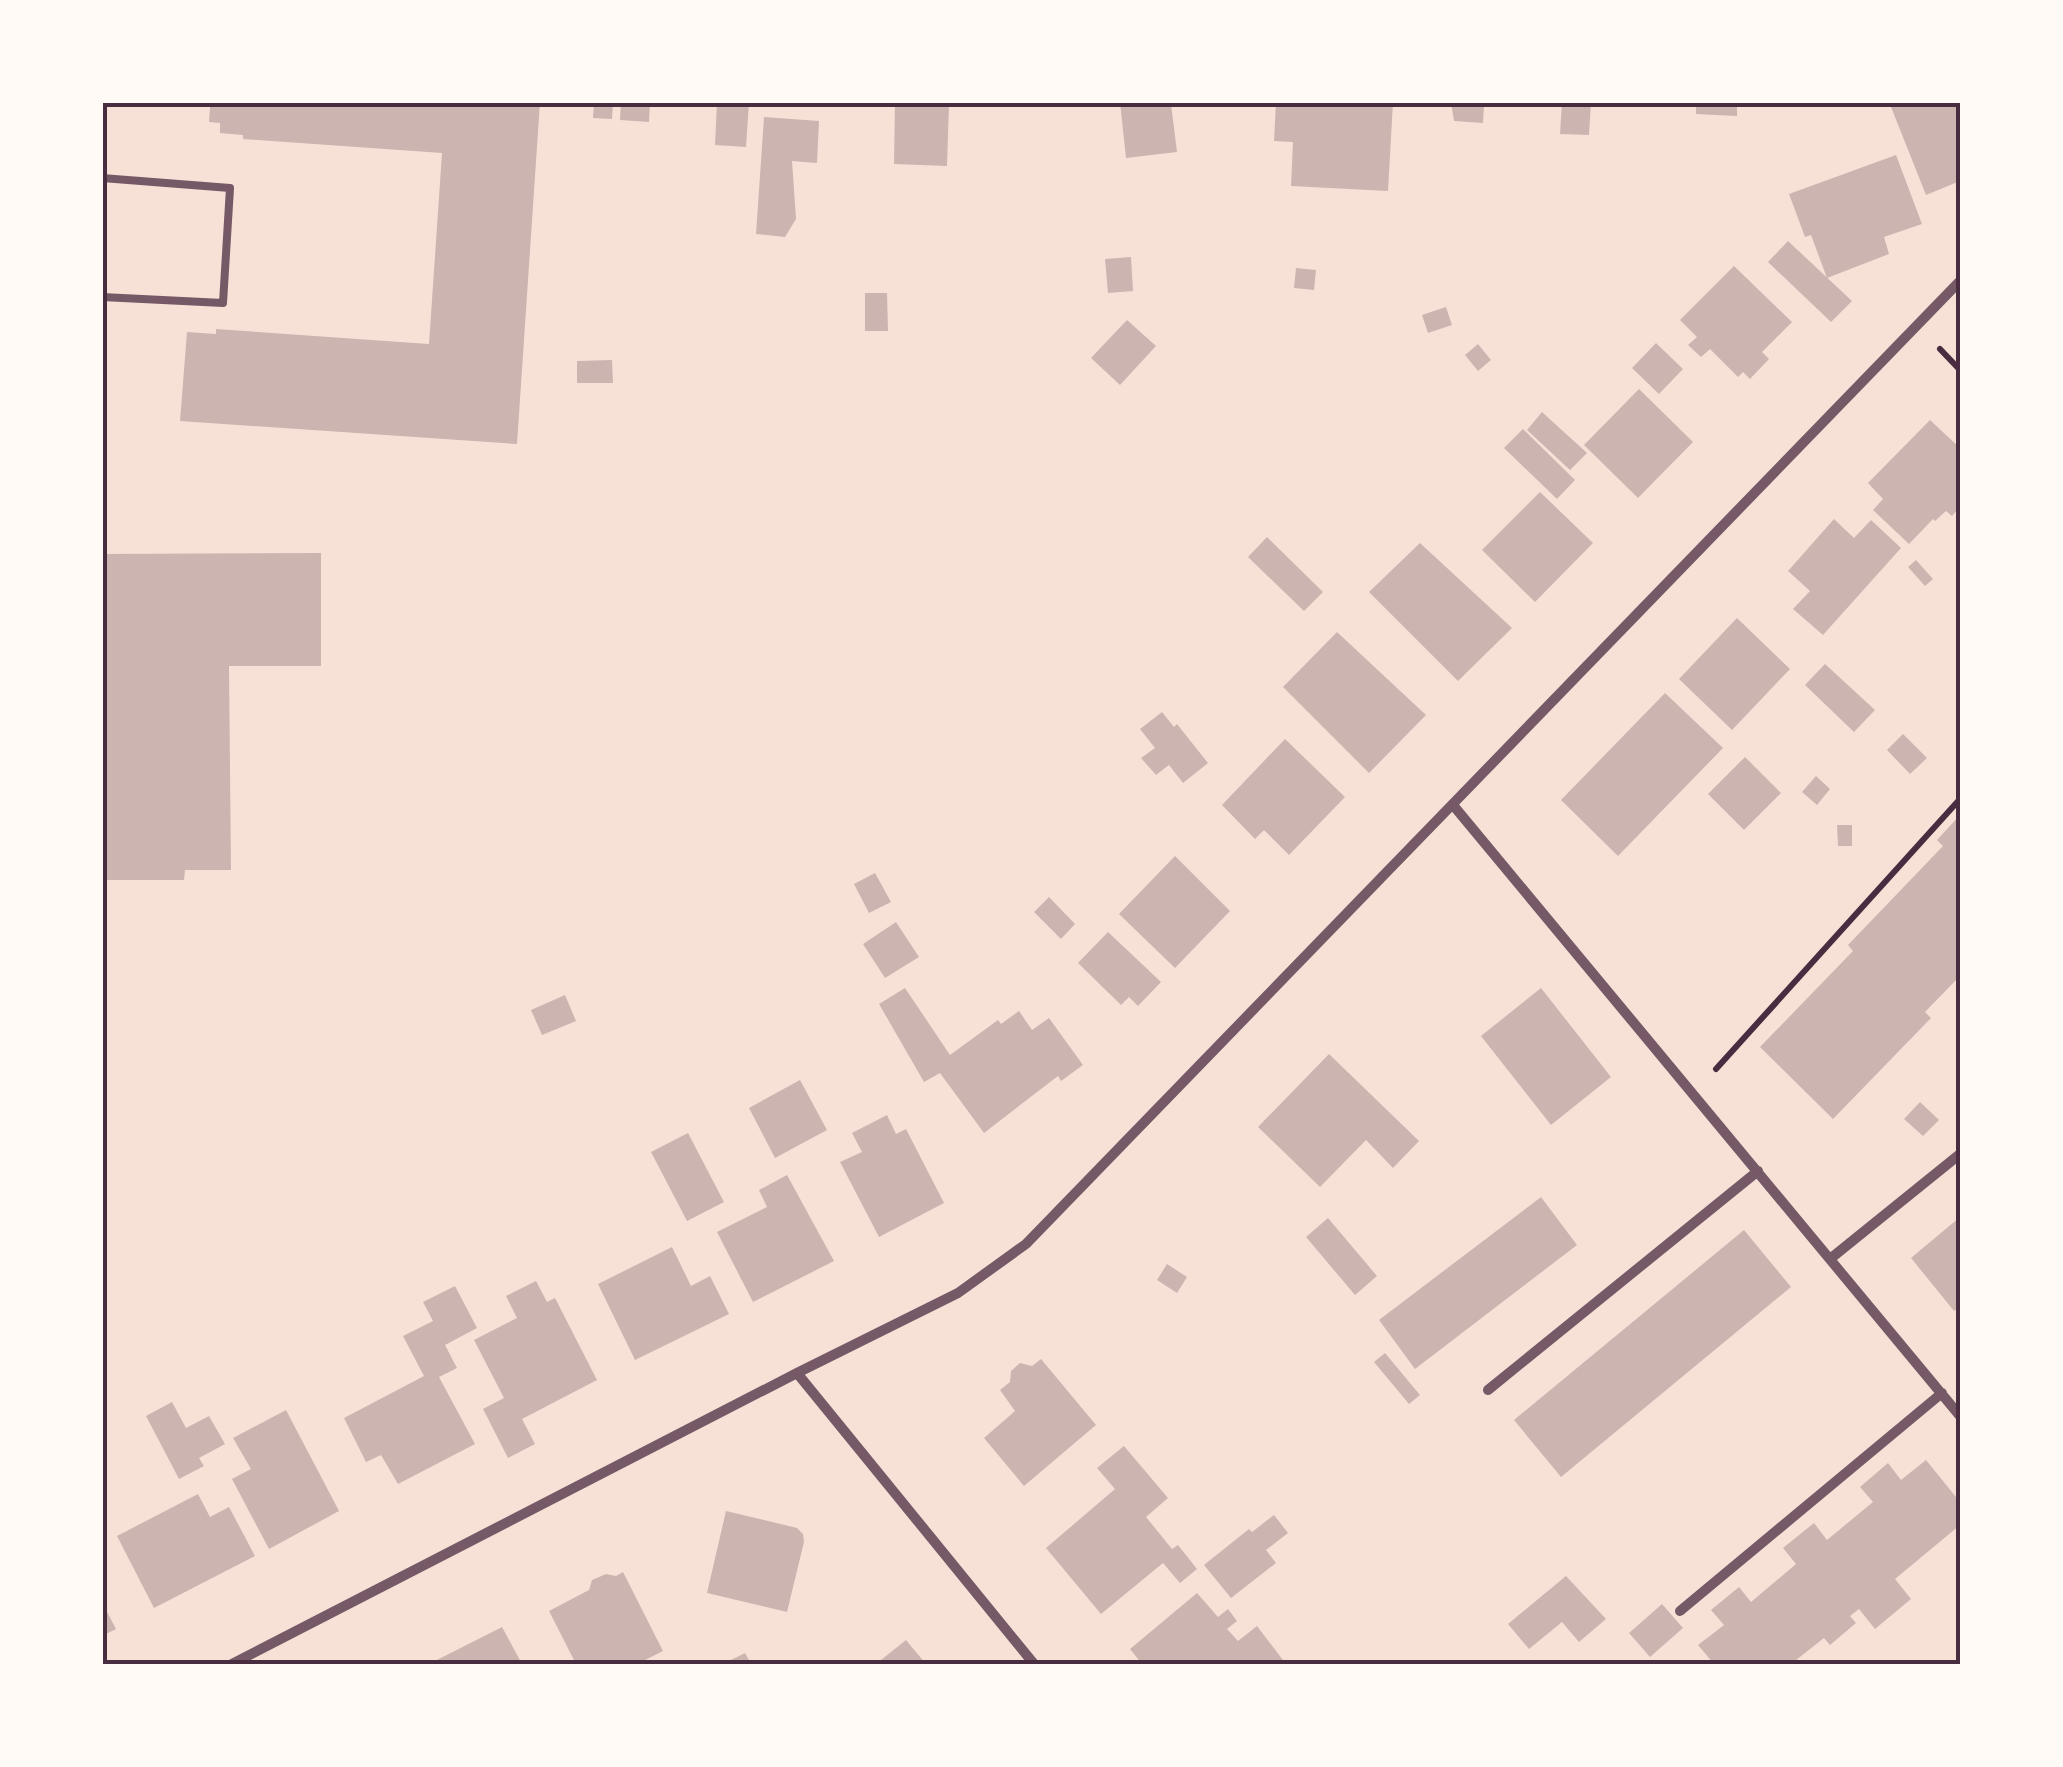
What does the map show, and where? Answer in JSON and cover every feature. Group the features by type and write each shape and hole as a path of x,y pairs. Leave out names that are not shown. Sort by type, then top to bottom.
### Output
{"street":[{"path":"232,1664 958,1294 1026,1244 1960,281"},
{"path":"1452,805 1960,1416"},
{"path":"1830,1259 1960,1154"},
{"path":"1488,1390 1758,1171"},
{"path":"797,1373 1034,1664"},
{"path":"1680,1610 1942,1393"}],"lane":[{"path":"102,178 230,188 223,303 102,298"}],"path":[{"path":"1694,1094 1960,800"}],"building":[{"path":"189,102 540,102 517,444 180,421 187,332 216,334 216,329 429,344 442,153 243,139 243,135 220,133 220,123 209,122 210,107"},
{"path":"594,102 613,102 612,119 593,118"},
{"path":"621,102 650,102 649,122 620,120"},
{"path":"717,102 749,102 746,147 715,145"},
{"path":"895,102 949,104 947,166 894,164"},
{"path":"1120,102 1147,102 1147,107 1171,104 1177,152 1126,158"},
{"path":"1276,102 1393,102 1388,191 1291,186 1293,142 1274,141"},
{"path":"1451,102 1493,102 1492,107 1484,106 1483,123 1454,121"},
{"path":"1562,102 1591,102 1589,135 1560,134"},
{"path":"1696,102 1737,102 1737,116 1696,114"},
{"path":"1889,102 1960,102 1960,181 1926,195"},
{"path":"764,117 819,121 817,163 792,161 796,219 785,237 756,234"},
{"path":"1896,155 1922,224 1884,237 1889,254 1827,278 1811,235 1805,237 1789,194"},
{"path":"1788,241 1852,301 1831,322 1768,262"},
{"path":"1131,257 1133,291 1108,293 1105,259"},
{"path":"1734,266 1792,322 1762,352 1769,359 1750,379 1743,372 1738,377 1710,349 1701,357 1688,345 1697,337 1680,320"},
{"path":"1296,268 1316,270 1314,290 1294,288"},
{"path":"865,293 887,293 888,331 865,331"},
{"path":"1446,307 1452,325 1428,333 1422,315"},
{"path":"1127,320 1156,346 1120,385 1091,358"},
{"path":"1656,343 1683,369 1659,394 1632,368"},
{"path":"1478,344 1491,360 1478,371 1465,355"},
{"path":"612,360 613,383 577,383 577,361"},
{"path":"1639,389 1693,442 1638,498 1584,445"},
{"path":"1542,412 1587,453 1570,470 1527,430"},
{"path":"1930,420 1960,448 1960,507 1952,516 1946,511 1933,519 1909,544 1873,510 1883,499 1868,483"},
{"path":"1523,429 1575,480 1557,499 1504,448"},
{"path":"1540,492 1593,543 1535,602 1482,550"},
{"path":"1834,519 1854,538 1871,520 1901,548 1823,635 1793,609 1810,591 1788,571"},
{"path":"1267,537 1323,592 1304,611 1248,557"},
{"path":"1420,543 1512,628 1458,681 1369,592"},
{"path":"321,553 321,666 229,666 231,870 185,870 184,880 102,880 102,554"},
{"path":"1916,560 1933,579 1925,586 1908,567"},
{"path":"1737,618 1790,669 1732,730 1679,679"},
{"path":"1337,632 1426,715 1369,773 1283,687"},
{"path":"1825,664 1875,710 1854,732 1805,685"},
{"path":"1665,693 1723,748 1618,856 1561,800"},
{"path":"1162,712 1174,727 1177,724 1208,763 1183,783 1169,765 1156,775 1141,758 1155,748 1140,729"},
{"path":"1903,734 1927,758 1910,774 1887,750"},
{"path":"1285,739 1345,797 1289,855 1264,830 1255,839 1222,805"},
{"path":"1745,757 1781,793 1744,830 1708,794"},
{"path":"1816,776 1830,789 1817,805 1802,792"},
{"path":"1960,815 1960,976 1925,1012 1931,1018 1833,1119 1760,1047 1853,951 1848,945 1943,846 1937,840"},
{"path":"1837,825 1852,825 1852,846 1838,846"},
{"path":"1175,856 1230,911 1175,968 1119,914"},
{"path":"875,873 891,902 869,913 854,884"},
{"path":"1049,897 1075,924 1061,939 1034,912"},
{"path":"896,922 919,957 885,978 863,944"},
{"path":"1108,932 1161,982 1138,1006 1129,997 1121,1005 1078,963"},
{"path":"905,988 950,1055 998,1020 1001,1024 1019,1011 1032,1030 1049,1018 1083,1065 1061,1081 1058,1076 984,1133 940,1073 924,1082 879,1004"},
{"path":"1541,988 1611,1077 1551,1125 1481,1036"},
{"path":"565,995 576,1021 542,1035 531,1010"},
{"path":"1329,1054 1419,1141 1393,1168 1366,1140 1320,1187 1258,1127"},
{"path":"800,1080 827,1130 775,1158 749,1108"},
{"path":"1920,1102 1939,1120 1923,1136 1904,1119"},
{"path":"887,1115 896,1134 906,1129 944,1203 879,1237 840,1162 862,1152 852,1133"},
{"path":"688,1133 724,1202 687,1221 651,1152"},
{"path":"787,1175 834,1261 753,1302 717,1232 767,1207 759,1190"},
{"path":"1541,1197 1577,1245 1415,1369 1379,1320"},
{"path":"1960,1217 1960,1306 1954,1311 1911,1258"},
{"path":"1328,1218 1377,1276 1355,1295 1306,1237"},
{"path":"1744,1230 1791,1287 1561,1477 1514,1420"},
{"path":"672,1247 691,1286 710,1276 729,1314 635,1360 598,1284"},
{"path":"1167,1264 1187,1277 1177,1293 1157,1280"},
{"path":"536,1281 547,1302 555,1298 597,1380 522,1419 535,1444 508,1458 483,1409 504,1398 474,1340 517,1318 506,1296"},
{"path":"455,1286 477,1328 445,1345 457,1368 439,1377 475,1444 398,1484 381,1455 366,1462 344,1418 424,1376 403,1336 433,1321 423,1302"},
{"path":"1385,1353 1420,1395 1409,1404 1374,1362"},
{"path":"1041,1359 1096,1425 1024,1486 984,1438 1015,1411 1000,1390 1010,1382 1011,1371 1020,1363 1032,1366"},
{"path":"172,1402 186,1428 209,1416 225,1444 199,1458 204,1466 179,1479 146,1416"},
{"path":"286,1410 339,1511 269,1549 232,1479 251,1469 233,1438"},
{"path":"1124,1446 1168,1498 1146,1517 1172,1549 1178,1545 1197,1569 1180,1583 1163,1563 1101,1614 1046,1548 1115,1489 1097,1468"},
{"path":"1926,1460 1960,1502 1960,1525 1895,1579 1911,1599 1875,1629 1859,1609 1850,1616 1856,1623 1830,1645 1824,1638 1791,1664 1714,1664 1698,1645 1724,1625 1711,1610 1739,1587 1751,1602 1796,1564 1783,1548 1814,1523 1827,1540 1873,1502 1860,1487 1888,1463 1901,1480"},
{"path":"198,1494 210,1517 229,1507 255,1556 154,1608 117,1536"},
{"path":"726,1511 797,1528 803,1534 787,1612 707,1593"},
{"path":"1274,1515 1288,1533 1266,1550 1276,1563 1231,1598 1204,1565 1249,1529 1252,1532"},
{"path":"623,1572 663,1651 637,1664 576,1664 549,1611 589,1590 592,1580"},
{"path":"1566,1576 1606,1619 1579,1642 1562,1622 1529,1649 1508,1624"},
{"path":"1197,1593 1218,1617 1228,1609 1237,1621 1227,1629 1238,1641 1257,1626 1286,1664 1142,1664 1130,1649"},
{"path":"102,1602 116,1629 102,1636"},
{"path":"1662,1604 1683,1628 1650,1657 1629,1633"},
{"path":"502,1627 522,1664 429,1664"},
{"path":"906,1640 926,1664 876,1664"},
{"path":"745,1653 751,1664 723,1664"}]}
